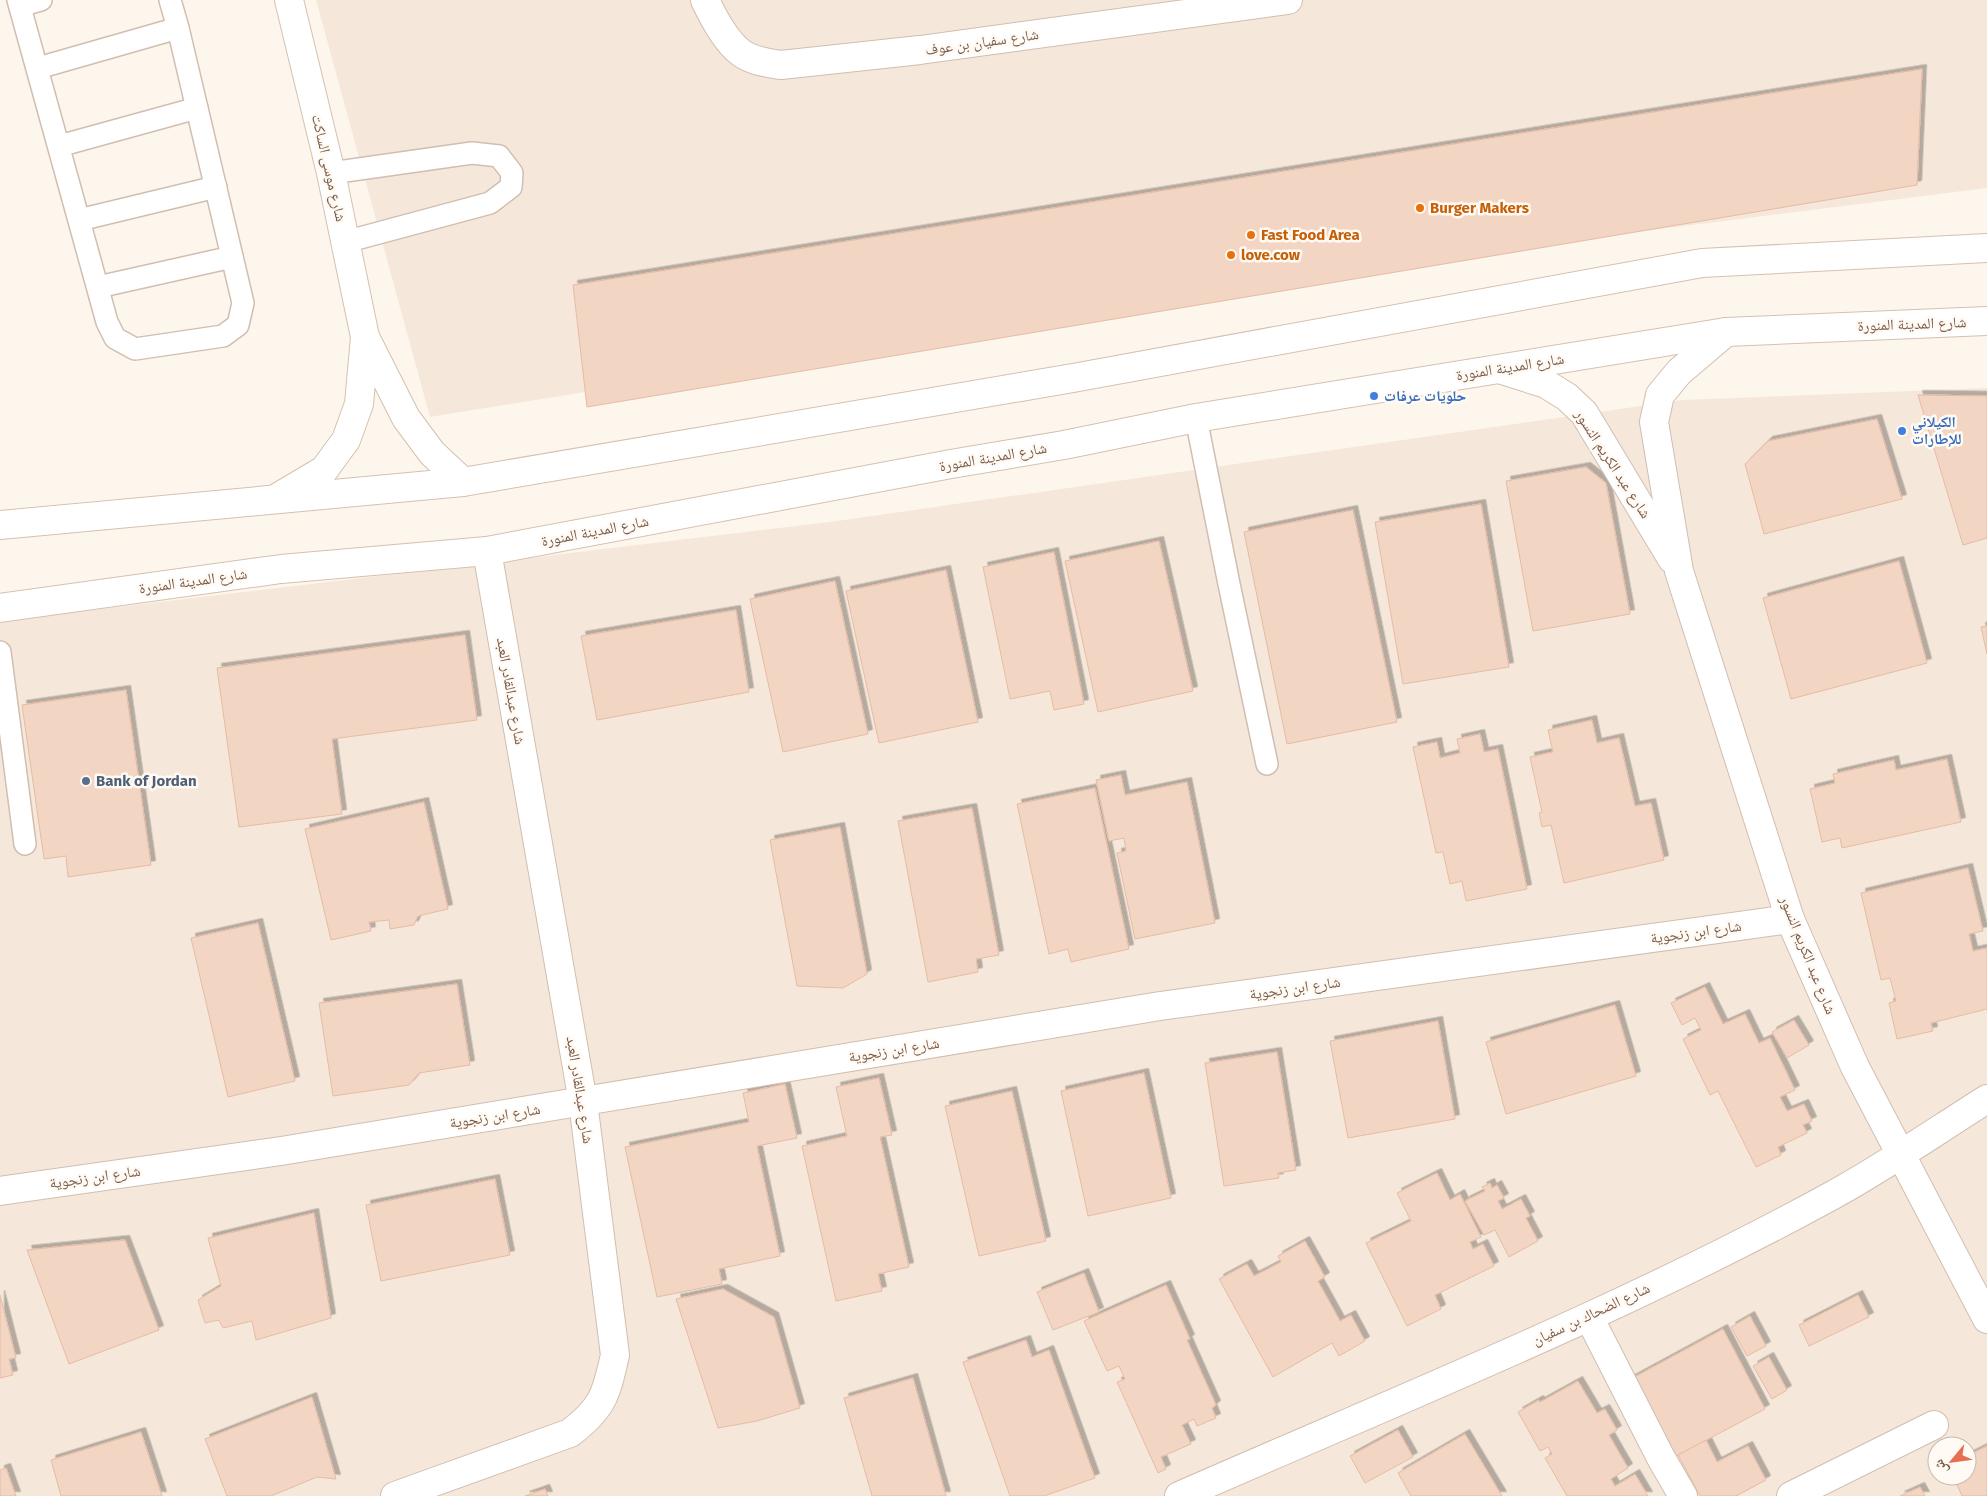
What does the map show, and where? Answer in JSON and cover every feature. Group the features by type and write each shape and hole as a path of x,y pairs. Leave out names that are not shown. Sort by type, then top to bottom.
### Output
{"street":[{"name":"شارع موسى الساكت","path":"289,0 332,173 365,337 406,418 432,453 463,482"},
{"name":"شارع سفيان بن عوف","path":"706,0 715,22 740,52 760,62 781,65 920,50 1288,0"},
{"path":"0,526 463,482 1063,380 1702,263 1987,248"},
{"name":"شارع المدينة المنورة","path":"0,608 281,569 487,551 941,466 1064,445 1196,418 1726,332 1987,321"},
{"name":"شارع عبد الكريم النسور","path":"1726,332 1679,372 1660,395 1654,422 1680,571 1790,919 1855,1067 1987,1319"},
{"name":"شارع موسى الساكت","path":"275,500 324,470 346,440 359,404 365,337"},
{"name":"شارع عبد الكريم النسور","path":"1500,369 1546,384 1567,397 1584,413 1680,571"},
{"name":"شارع عبدالقادر العبد","path":"394,1496 570,1433 588,1419 600,1404 609,1384 615,1355 583,1102 487,551"},
{"name":"شارع ابن زنجوية","path":"0,1191 281,1151 1160,1006 1790,919"},
{"name":"شارع الضحاك بن سفيان","path":"1179,1496 1589,1317 1722,1252 1834,1194 1987,1099"},
{"path":"1589,1317 1661,1458 1684,1496"},
{"path":"1791,1496 1934,1425"}],"lane":[{"path":"42,0 19,3 107,322 115,338 135,350 223,336 238,325 243,303 198,108 170,0"},
{"path":"38,68 178,28"},
{"path":"59,146 198,108"},
{"path":"332,173 472,153 499,156 512,173 511,187 490,203 345,242"},
{"path":"79,220 216,187"},
{"path":"98,287 232,257"},
{"path":"1196,418 1267,764"},
{"path":"0,652 25,844"}],"shaded area":[{"path":"316,0 1987,0 1987,188 1365,266 430,417"},
{"path":"1987,388 1987,1496 0,1496 0,621 830,522 1683,400"}],"building":[{"name":"Fast Food Area","path":"1922,69 1917,185 587,407 573,285"},
{"path":"1918,395 1987,396 1987,538 1963,545"},
{"path":"1877,419 1902,499 1764,534 1745,464 1768,441"},
{"path":"1586,467 1606,483 1630,614 1533,631 1506,481"},
{"path":"1481,504 1509,667 1403,684 1375,522"},
{"path":"1353,510 1397,722 1287,744 1244,532"},
{"path":"1159,541 1193,691 1098,712 1065,561"},
{"path":"1054,552 1084,704 1054,710 1050,691 1010,699 983,567"},
{"path":"1899,561 1927,663 1791,699 1763,598"},
{"path":"946,570 978,722 879,743 846,591"},
{"path":"835,581 868,734 783,752 750,599"},
{"path":"736,610 749,692 597,720 581,636"},
{"path":"1987,626 1987,654 1981,627"},
{"path":"465,635 477,720 332,739 342,814 239,827 217,668"},
{"name":"Bank of Jordan","path":"126,690 151,865 68,877 66,856 44,859 22,705"},
{"path":"1592,720 1597,743 1619,738 1635,806 1651,803 1664,860 1564,883 1551,825 1542,827 1539,813 1542,812 1530,757 1553,752 1548,730"},
{"path":"1480,734 1484,752 1498,749 1527,889 1466,901 1462,881 1450,884 1443,852 1436,853 1413,747 1437,742 1440,758 1460,753 1457,739"},
{"path":"1947,759 1961,822 1842,848 1840,838 1822,842 1810,789 1835,783 1833,774 1894,760 1896,770"},
{"path":"1121,775 1125,795 1187,782 1215,923 1135,939 1117,853 1126,851 1124,838 1109,841 1096,780"},
{"path":"1095,788 1129,949 1071,962 1068,949 1049,954 1017,804"},
{"path":"424,802 448,909 418,916 414,925 390,929 389,920 369,922 371,931 331,940 305,829"},
{"path":"972,808 999,955 976,959 978,972 928,982 898,821"},
{"path":"840,827 867,974 843,988 797,986 770,840"},
{"path":"1968,868 1983,931 1969,934 1973,951 1987,948 1987,1009 1931,1023 1933,1031 1897,1039 1889,1003 1896,1001 1890,978 1881,980 1861,893"},
{"path":"258,923 295,1081 228,1097 191,938"},
{"path":"457,984 470,1065 419,1073 409,1085 333,1096 319,1003"},
{"path":"1705,987 1723,1024 1745,1014 1759,1043 1770,1038 1795,1090 1780,1097 1787,1111 1804,1104 1812,1121 1803,1125 1807,1133 1778,1147 1781,1155 1756,1167 1718,1091 1710,1095 1683,1039 1701,1030 1695,1018 1682,1025 1671,1003"},
{"path":"1615,1005 1636,1076 1506,1114 1486,1042"},
{"path":"1794,1020 1809,1045 1787,1058 1772,1032"},
{"path":"1438,1021 1455,1119 1348,1138 1330,1041"},
{"path":"1277,1052 1296,1170 1278,1173 1279,1178 1224,1186 1205,1063"},
{"path":"1144,1073 1171,1198 1088,1216 1061,1091"},
{"path":"879,1078 892,1135 880,1137 909,1267 878,1274 882,1291 836,1301 802,1146 847,1136 836,1087"},
{"path":"785,1084 797,1138 757,1146 780,1256 719,1269 722,1284 657,1297 625,1147 749,1122 743,1093"},
{"path":"1012,1091 1046,1241 979,1256 945,1106"},
{"path":"1437,1173 1450,1200 1460,1194 1481,1237 1470,1242 1473,1249 1483,1244 1494,1266 1435,1295 1441,1309 1407,1326 1366,1243 1411,1221 1397,1193"},
{"path":"495,1179 510,1255 381,1281 366,1205"},
{"path":"1490,1183 1492,1188 1497,1185 1504,1198 1498,1201 1502,1209 1521,1199 1530,1216 1526,1218 1538,1241 1509,1257 1495,1230 1484,1235 1465,1201 1485,1191 1482,1187"},
{"path":"314,1213 331,1318 256,1340 252,1321 223,1328 219,1320 205,1323 198,1300 221,1286 208,1238"},
{"path":"125,1240 159,1330 69,1364 27,1250"},
{"path":"1305,1241 1325,1277 1318,1281 1340,1321 1351,1315 1365,1341 1339,1356 1332,1343 1273,1377 1219,1279 1247,1264 1254,1276 1281,1262 1278,1256"},
{"path":"1084,1273 1099,1312 1053,1330 1037,1292"},
{"path":"1166,1285 1190,1339 1187,1340 1216,1405 1212,1408 1216,1418 1197,1426 1194,1419 1182,1425 1191,1444 1161,1457 1166,1469 1158,1473 1117,1382 1125,1379 1119,1366 1107,1371 1084,1321"},
{"path":"723,1289 774,1317 800,1408 757,1421 718,1428 676,1299"},
{"path":"0,1295 16,1358 9,1359 13,1375 0,1378"},
{"path":"1858,1295 1869,1317 1809,1346 1799,1325"},
{"path":"1750,1316 1766,1346 1747,1356 1731,1327"},
{"path":"1723,1329 1765,1409 1669,1460 1627,1381"},
{"path":"1026,1340 1032,1357 1049,1350 1095,1478 1044,1496 1010,1496 963,1362"},
{"path":"1769,1357 1787,1390 1772,1399 1753,1366"},
{"path":"913,1378 946,1496 872,1496 844,1398"},
{"path":"1578,1381 1597,1413 1605,1409 1617,1430 1609,1435 1628,1468 1611,1479 1615,1486 1635,1474 1648,1496 1567,1496 1545,1458 1552,1454 1548,1447 1540,1451 1518,1412"},
{"path":"312,1397 336,1479 317,1477 271,1496 227,1496 205,1439"},
{"path":"1398,1430 1413,1457 1365,1483 1350,1456"},
{"path":"141,1432 162,1496 61,1496 51,1460"},
{"path":"1465,1434 1502,1496 1411,1496 1398,1473"},
{"path":"1706,1440 1717,1462 1748,1446 1766,1480 1736,1496 1700,1496 1678,1455"},
{"path":"1987,1446 1987,1496 1962,1496 1958,1486 1977,1486 1977,1451"},
{"path":"6,1468 16,1496 0,1496 0,1470"},
{"path":"1920,1487 1925,1496 1900,1496"},
{"path":"545,1489 548,1496 525,1496"}],"place":[{"name":"Burger Makers","path":"1420,208"},
{"name":"Fast Food Area","path":"1251,235"},
{"name":"love.cow","path":"1231,255"},
{"name":"حلويات عرفات","path":"1374,396"},
{"name":"الكيلاني للإطارات","path":"1902,431"},
{"name":"Bank of Jordan","path":"86,781"}]}
